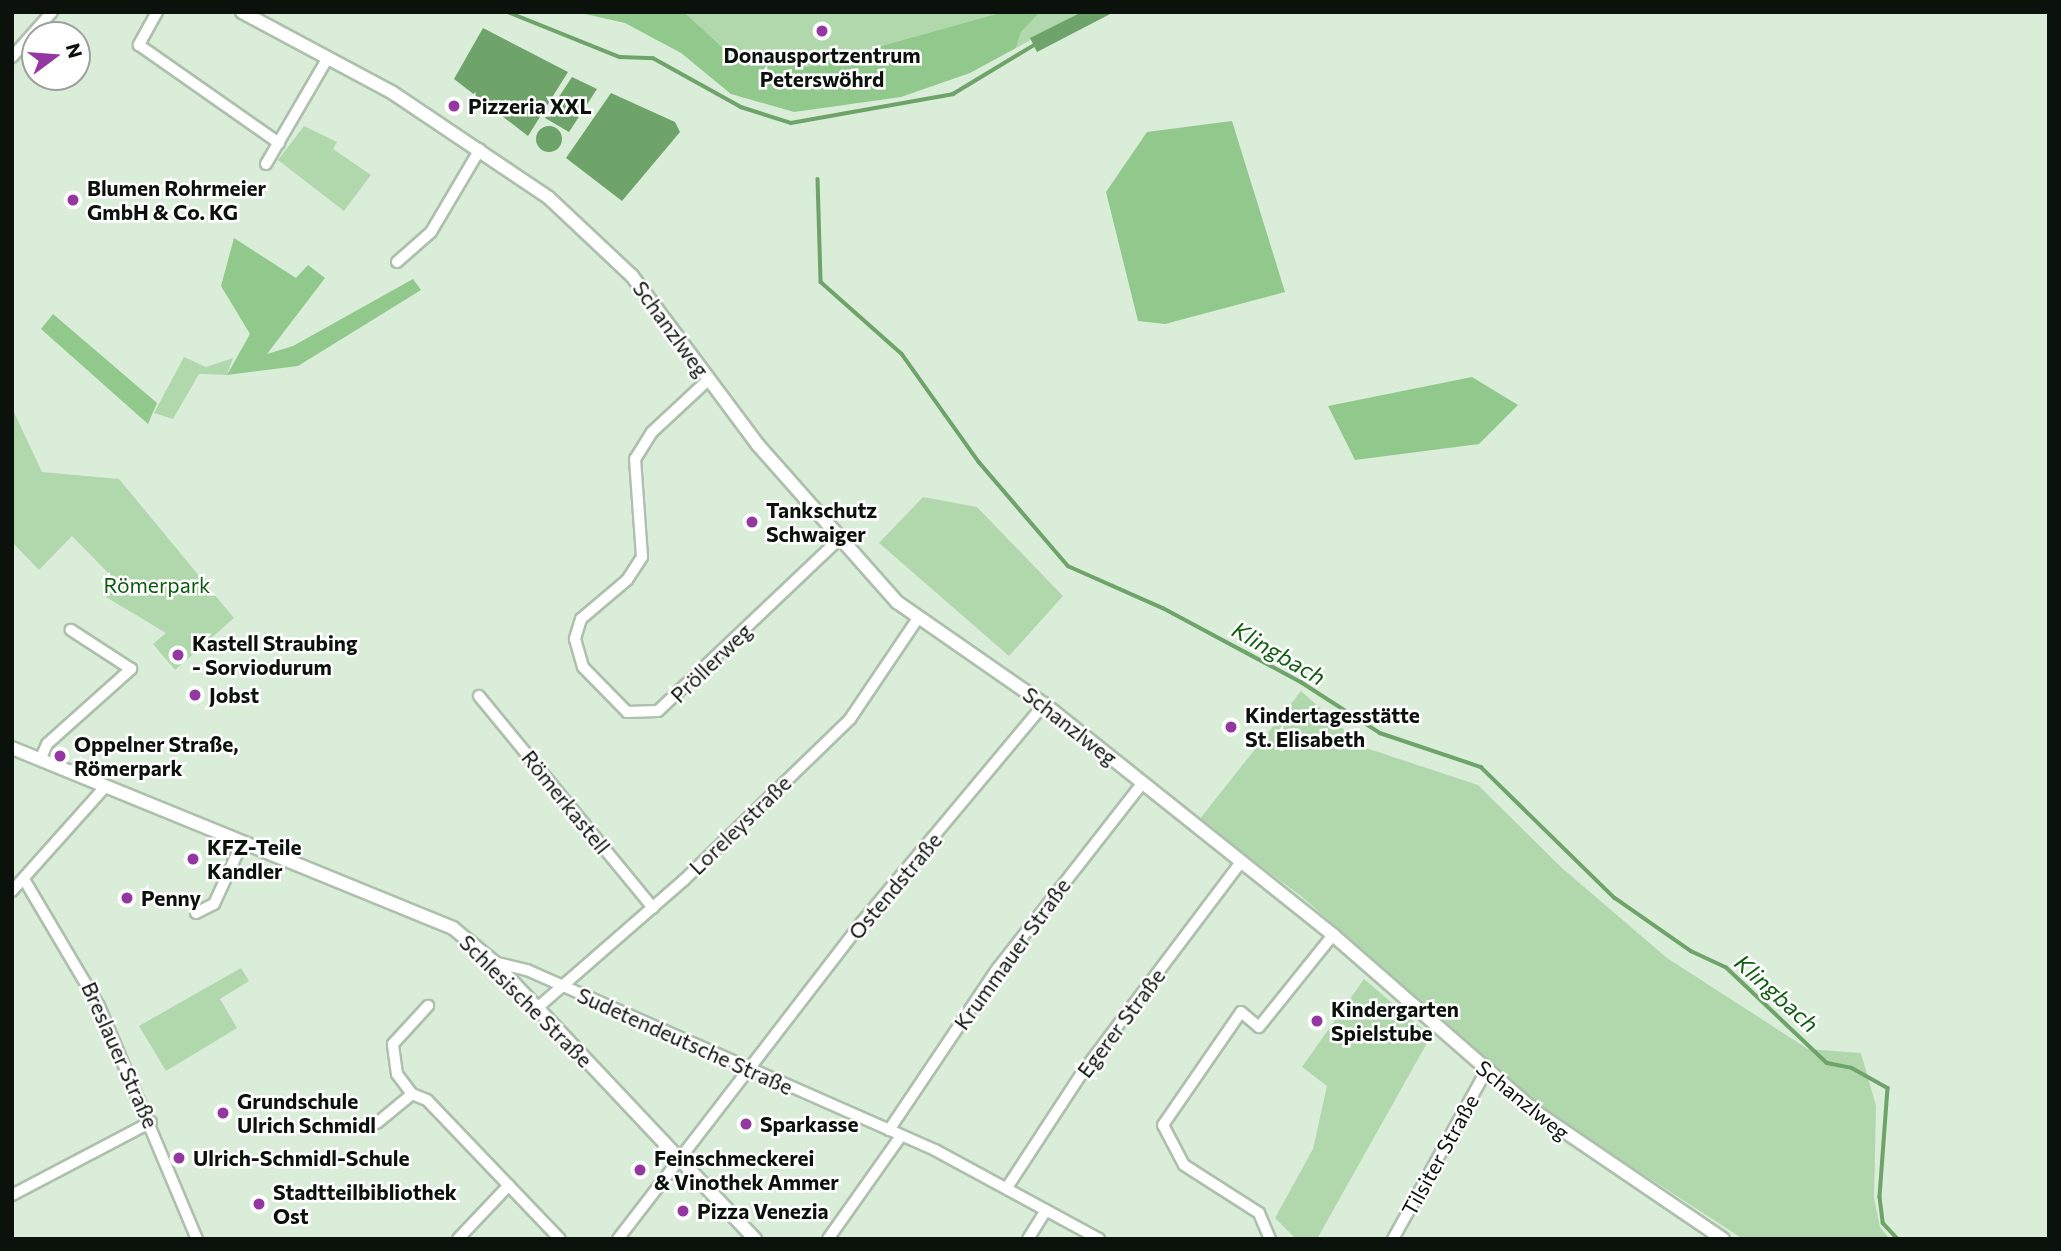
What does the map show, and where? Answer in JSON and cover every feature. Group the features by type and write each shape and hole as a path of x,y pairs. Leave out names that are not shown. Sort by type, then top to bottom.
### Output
{"street":[{"path":"12,57 52,12"},
{"path":"157,12 139,45 279,143"},
{"name":"Schanzlweg","path":"242,12 327,58 480,149 549,198 612,255 708,380 839,539 918,618 1044,704 1333,935 1486,1071 1574,1140 1723,1239"},
{"path":"266,164 327,58"},
{"path":"397,262 431,232 480,149"},
{"name":"Pröllerweg","path":"708,380 652,432 635,458 642,557 627,580 581,619 575,639 583,667 627,712 658,711 839,539"},
{"name":"Loreleystraße","path":"536,1009 653,908 850,719 918,618"},
{"path":"40,760 47,744 131,669 71,630"},
{"name":"Römerkastell","path":"479,696 653,908"},
{"name":"Ostendstraße","path":"618,1239 862,922 1044,704"},
{"name":"Schlesische Straße","path":"12,748 104,788 432,916 494,962 755,1239"},
{"name":"Krummauer Straße","path":"889,1130 998,968 1142,783"},
{"path":"12,891 25,881 104,788"},
{"path":"196,913 214,904 242,843"},
{"name":"Egerer Straße","path":"1008,1186 1082,1073 1240,863"},
{"name":"Breslauer Straße","path":"25,881 80,967 151,1122 197,1239"},
{"path":"1270,1239 1259,1213 1184,1165 1163,1125 1241,1012 1259,1027 1333,935"},
{"name":"Sudetendeutsche Straße","path":"494,962 562,986 749,1071 889,1130 1008,1186 1099,1239"},
{"path":"428,1006 393,1044 397,1074 412,1094 437,1107 559,1239"},
{"name":"Tilsiter Straße","path":"1393,1239 1486,1071"},
{"path":"377,1123 412,1094"},
{"path":"12,1195 151,1122"},
{"path":"828,1239 901,1136"},
{"path":"457,1239 509,1185"},
{"path":"1028,1239 1046,1210"}],"green space":[{"name":"Donausportzentrum Peterswöhrd","path":"684,12 1003,12 806,67 722,47"},
{"path":"1040,12 1082,12 1016,48 1021,32"},
{"path":"304,126 337,142 333,149 371,175 344,211 278,160"},
{"path":"184,357 206,367 233,358 227,375 199,374 173,419 154,413"},
{"name":"Römerpark","path":"12,408 42,472 119,479 234,618 175,670 153,644 166,633 106,597 119,584 72,536 39,570 12,542"},
{"path":"923,497 977,507 1063,596 1009,656 879,543"},
{"path":"1301,691 1363,747 1478,785 1562,868 1667,958 1808,1049 1861,1053 1876,1106 1874,1198 1880,1227 1890,1239 1743,1239 1552,1115 1301,896 1199,820"},
{"path":"241,968 249,981 220,999 237,1028 166,1071 139,1026"},
{"path":"1364,979 1431,1036 1317,1239 1296,1239 1275,1218 1313,1149 1327,1086 1302,1067"}],"shaded area":[{"path":"576,12 684,12 722,47 806,67 1003,12 1040,12 1021,32 1016,48 970,73 901,97 794,112 731,94 681,53 625,23"},
{"path":"1082,12 1114,12 1037,52 1030,38"},
{"path":"483,28 568,72 528,136 454,79"},
{"path":"572,77 597,89 569,132 545,118"},
{"path":"611,93 675,122 680,132 622,201 566,158"},
{"path":"1232,121 1285,292 1165,324 1138,321 1106,192 1147,132"},
{"path":"549,126 558,130 562,139 558,148 549,152 540,148 536,139 540,130"},
{"path":"234,238 296,278 308,265 325,278 267,354 293,346 413,279 421,290 298,366 227,375 250,334 221,286"},
{"path":"53,314 157,403 148,424 41,329"},
{"path":"1472,377 1518,405 1479,444 1355,460 1328,406"}],"waterway":[{"path":"508,12 620,57 653,58 741,107 791,123 953,94 1036,44"},
{"name":"Klingbach","path":"818,179 821,282 902,354 979,462 1068,566 1163,608 1301,682 1380,733 1481,767 1615,898 1691,951 1726,967 1827,1063 1852,1068 1888,1088 1880,1197 1883,1223 1898,1239"}],"place":[{"name":"Donausportzentrum Peterswöhrd","path":"822,31"},
{"name":"Pizzeria XXL","path":"454,106"},
{"name":"Blumen Rohrmeier GmbH & Co. KG","path":"73,200"},
{"name":"Tankschutz Schwaiger","path":"752,522"},
{"name":"Kastell Straubing - Sorviodurum","path":"178,655"},
{"name":"Jobst","path":"195,695"},
{"name":"Kindertagesstätte St. Elisabeth","path":"1231,727"},
{"name":"Oppelner Straße, Römerpark","path":"60,756"},
{"name":"KFZ-Teile Kandler","path":"193,859"},
{"name":"Penny","path":"127,898"},
{"name":"Kindergarten Spielstube","path":"1317,1021"},
{"name":"Grundschule Ulrich Schmidl","path":"223,1113"},
{"name":"Sparkasse","path":"746,1124"},
{"name":"Ulrich-Schmidl-Schule","path":"179,1158"},
{"name":"Feinschmeckerei & Vinothek Ammer","path":"640,1170"},
{"name":"Stadtteilbibliothek Ost","path":"259,1204"},
{"name":"Pizza Venezia","path":"683,1211"}]}
